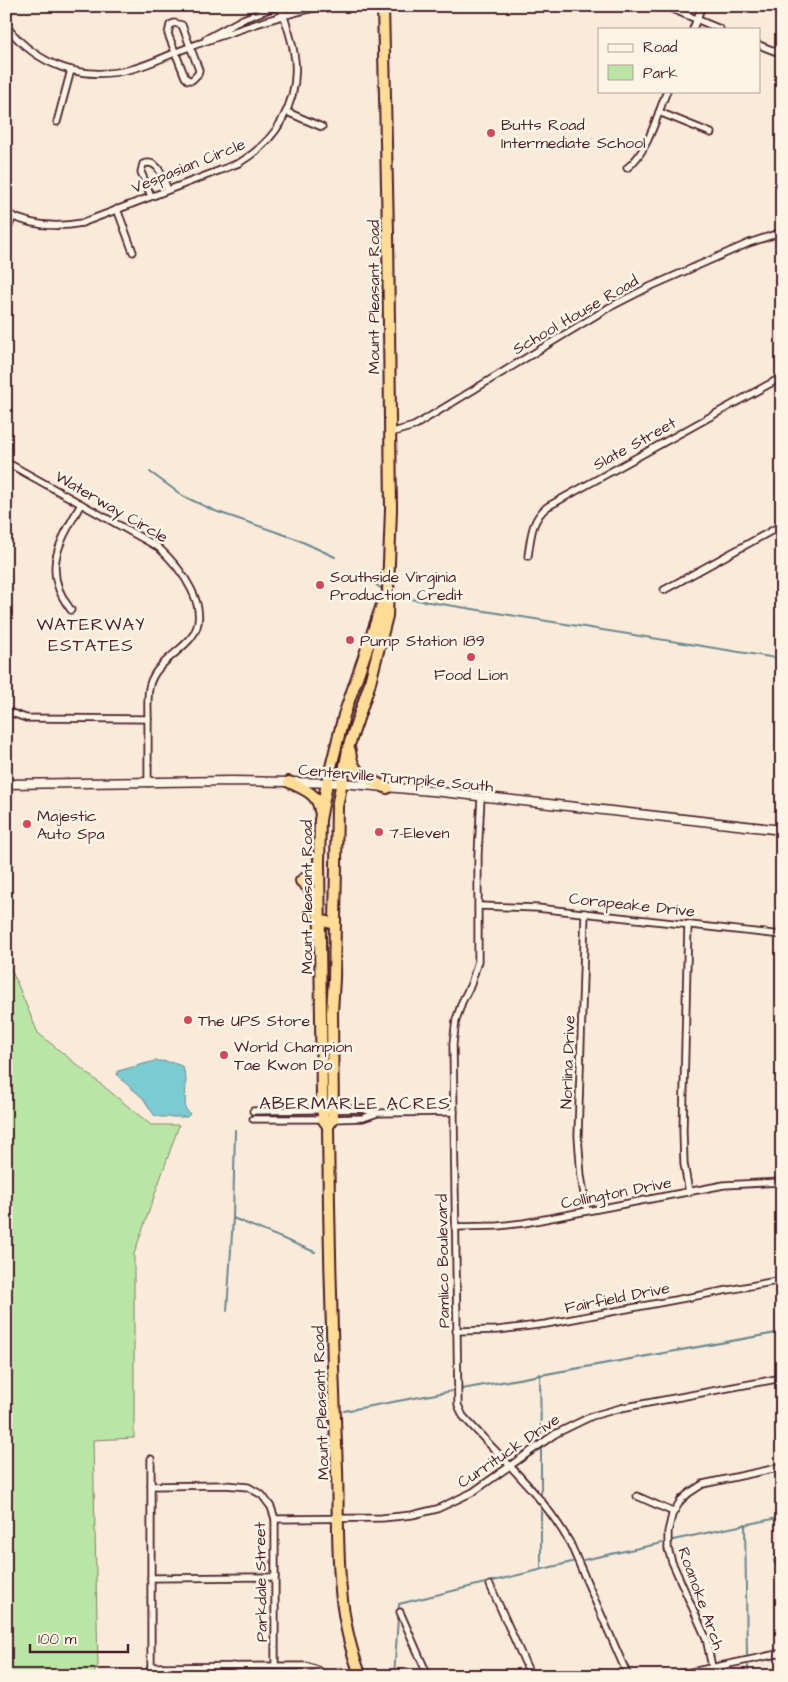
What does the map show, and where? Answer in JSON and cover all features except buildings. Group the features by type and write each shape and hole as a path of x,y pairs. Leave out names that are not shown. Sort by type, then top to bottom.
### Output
{"highway":[{"name":"Mount Pleasant Road","path":"328,1117 337,807 349,745 382,641 387,616 391,510 388,223 383,6"},
{"name":"Mount Pleasant Road","path":"361,1676 348,1634 342,1598 338,1518 328,1117 320,920 320,820 344,716 388,587"},
{"path":"349,745 351,760 355,769 364,777 386,788"},
{"path":"289,782 315,797 319,805 320,820"},
{"path":"319,863 313,873 302,881 309,888 320,920 335,924"}],"main road":[{"name":"Centerville Turnpike South","path":"6,784 341,783 782,830"}],"street":[{"name":"Vespasian Circle","path":"6,213 32,223 51,226 65,226 82,222 239,163 255,154 278,128 294,94 296,70 292,44 278,6"},
{"path":"7,28 27,47 45,60 63,68 98,73 120,72 134,69 176,53 243,19 278,6"},
{"path":"190,47 283,16 323,6"},
{"path":"664,6 718,28"},
{"path":"693,28 702,6"},
{"path":"174,23 182,25 190,47 199,70 192,80 188,80 185,77 168,34 170,25 174,23"},
{"path":"760,45 782,54"},
{"path":"57,122 71,70"},
{"path":"627,168 642,152 667,92"},
{"path":"287,112 322,127"},
{"path":"659,112 711,133"},
{"path":"151,196 141,172 143,164 148,162 157,165 168,190"},
{"path":"117,209 133,252"},
{"path":"6,232 13,217"},
{"name":"School House Road","path":"390,433 414,426 608,308 647,288 749,243 782,232"},
{"name":"Slate Street","path":"528,556 534,522 547,507 782,377"},
{"name":"Waterway Circle","path":"6,462 158,547 181,571 195,599 198,611 196,628 189,640 154,674 150,685 148,694 148,783"},
{"path":"71,610 57,586 54,576 54,565 60,542 82,504"},
{"path":"664,590 782,525"},
{"path":"6,711 26,718 148,719"},
{"name":"Pamlico Boulevard","path":"480,797 478,961 471,984 458,1011 454,1035 457,1398 460,1412 538,1497 559,1524 570,1543 628,1676"},
{"name":"Corapeake Drive","path":"478,906 585,913 782,935"},
{"name":"Norlina Drive","path":"585,913 578,1136 586,1211"},
{"path":"688,924 683,1130 684,1164 689,1192"},
{"path":"253,1112 363,1118 378,1114 454,1112"},
{"path":"253,1119 328,1117"},
{"name":"Collington Drive","path":"455,1228 498,1226 724,1185 782,1182"},
{"name":"Fairfield Drive","path":"456,1331 498,1330 546,1324 782,1280"},
{"name":"Currituck Drive","path":"275,1519 402,1517 436,1509 474,1492 555,1434 592,1416 621,1408 782,1378"},
{"path":"149,1676 151,1667 151,1459"},
{"name":"Roanoke Arch","path":"712,1668 706,1638 668,1549 668,1532 673,1512 681,1500 704,1484 782,1468"},
{"name":"Parkdale Street","path":"151,1486 225,1485 248,1487 262,1495 271,1507 275,1519 275,1666"},
{"path":"637,1496 673,1512"},
{"path":"151,1578 275,1577"},
{"path":"490,1585 531,1676"},
{"path":"400,1612 428,1676"},
{"path":"672,1676 782,1653"},
{"path":"233,1666 233,1676"},
{"path":"151,1667 306,1666 318,1670 324,1676"}],"green space":[{"path":"6,957 38,1033 151,1125 179,1125 134,1254 134,1438 93,1440 98,1665 93,1676 6,1676"}],"water":[{"path":"155,1061 169,1062 183,1067 186,1079 185,1108 190,1114 187,1117 161,1117 154,1115 143,1098 117,1074 118,1071"}],"waterway":[{"path":"150,472 183,496 215,511 294,538 335,557"},
{"path":"375,584 382,589"},
{"path":"392,596 782,659"},
{"path":"227,1311 233,1218 235,1130"},
{"path":"233,1218 315,1252"},
{"path":"462,1389 782,1332"},
{"path":"540,1374 541,1438"},
{"path":"344,1411 452,1391"},
{"path":"541,1450 541,1493"},
{"path":"541,1508 541,1569"},
{"path":"673,1540 782,1517"},
{"path":"745,1524 747,1655"},
{"path":"583,1560 662,1543"},
{"path":"394,1676 399,1604 572,1562"},
{"path":"748,1666 748,1676"}],"place":[{"name":"Butts Road Intermediate School","path":"491,133"},
{"name":"Southside Virginia Production Credit","path":"320,585"},
{"name":"Pump Station 189","path":"350,640"},
{"name":"Food Lion","path":"471,657"},
{"name":"Majestic Auto Spa","path":"27,824"},
{"name":"7-Eleven","path":"379,832"},
{"name":"The UPS Store","path":"188,1020"},
{"name":"World Champion Tae Kwon Do","path":"224,1055"}],"district":[{"name":"WATERWAY ESTATES","path":"91,634"},
{"name":"ABERMARLE ACRES","path":"355,1103"}]}
